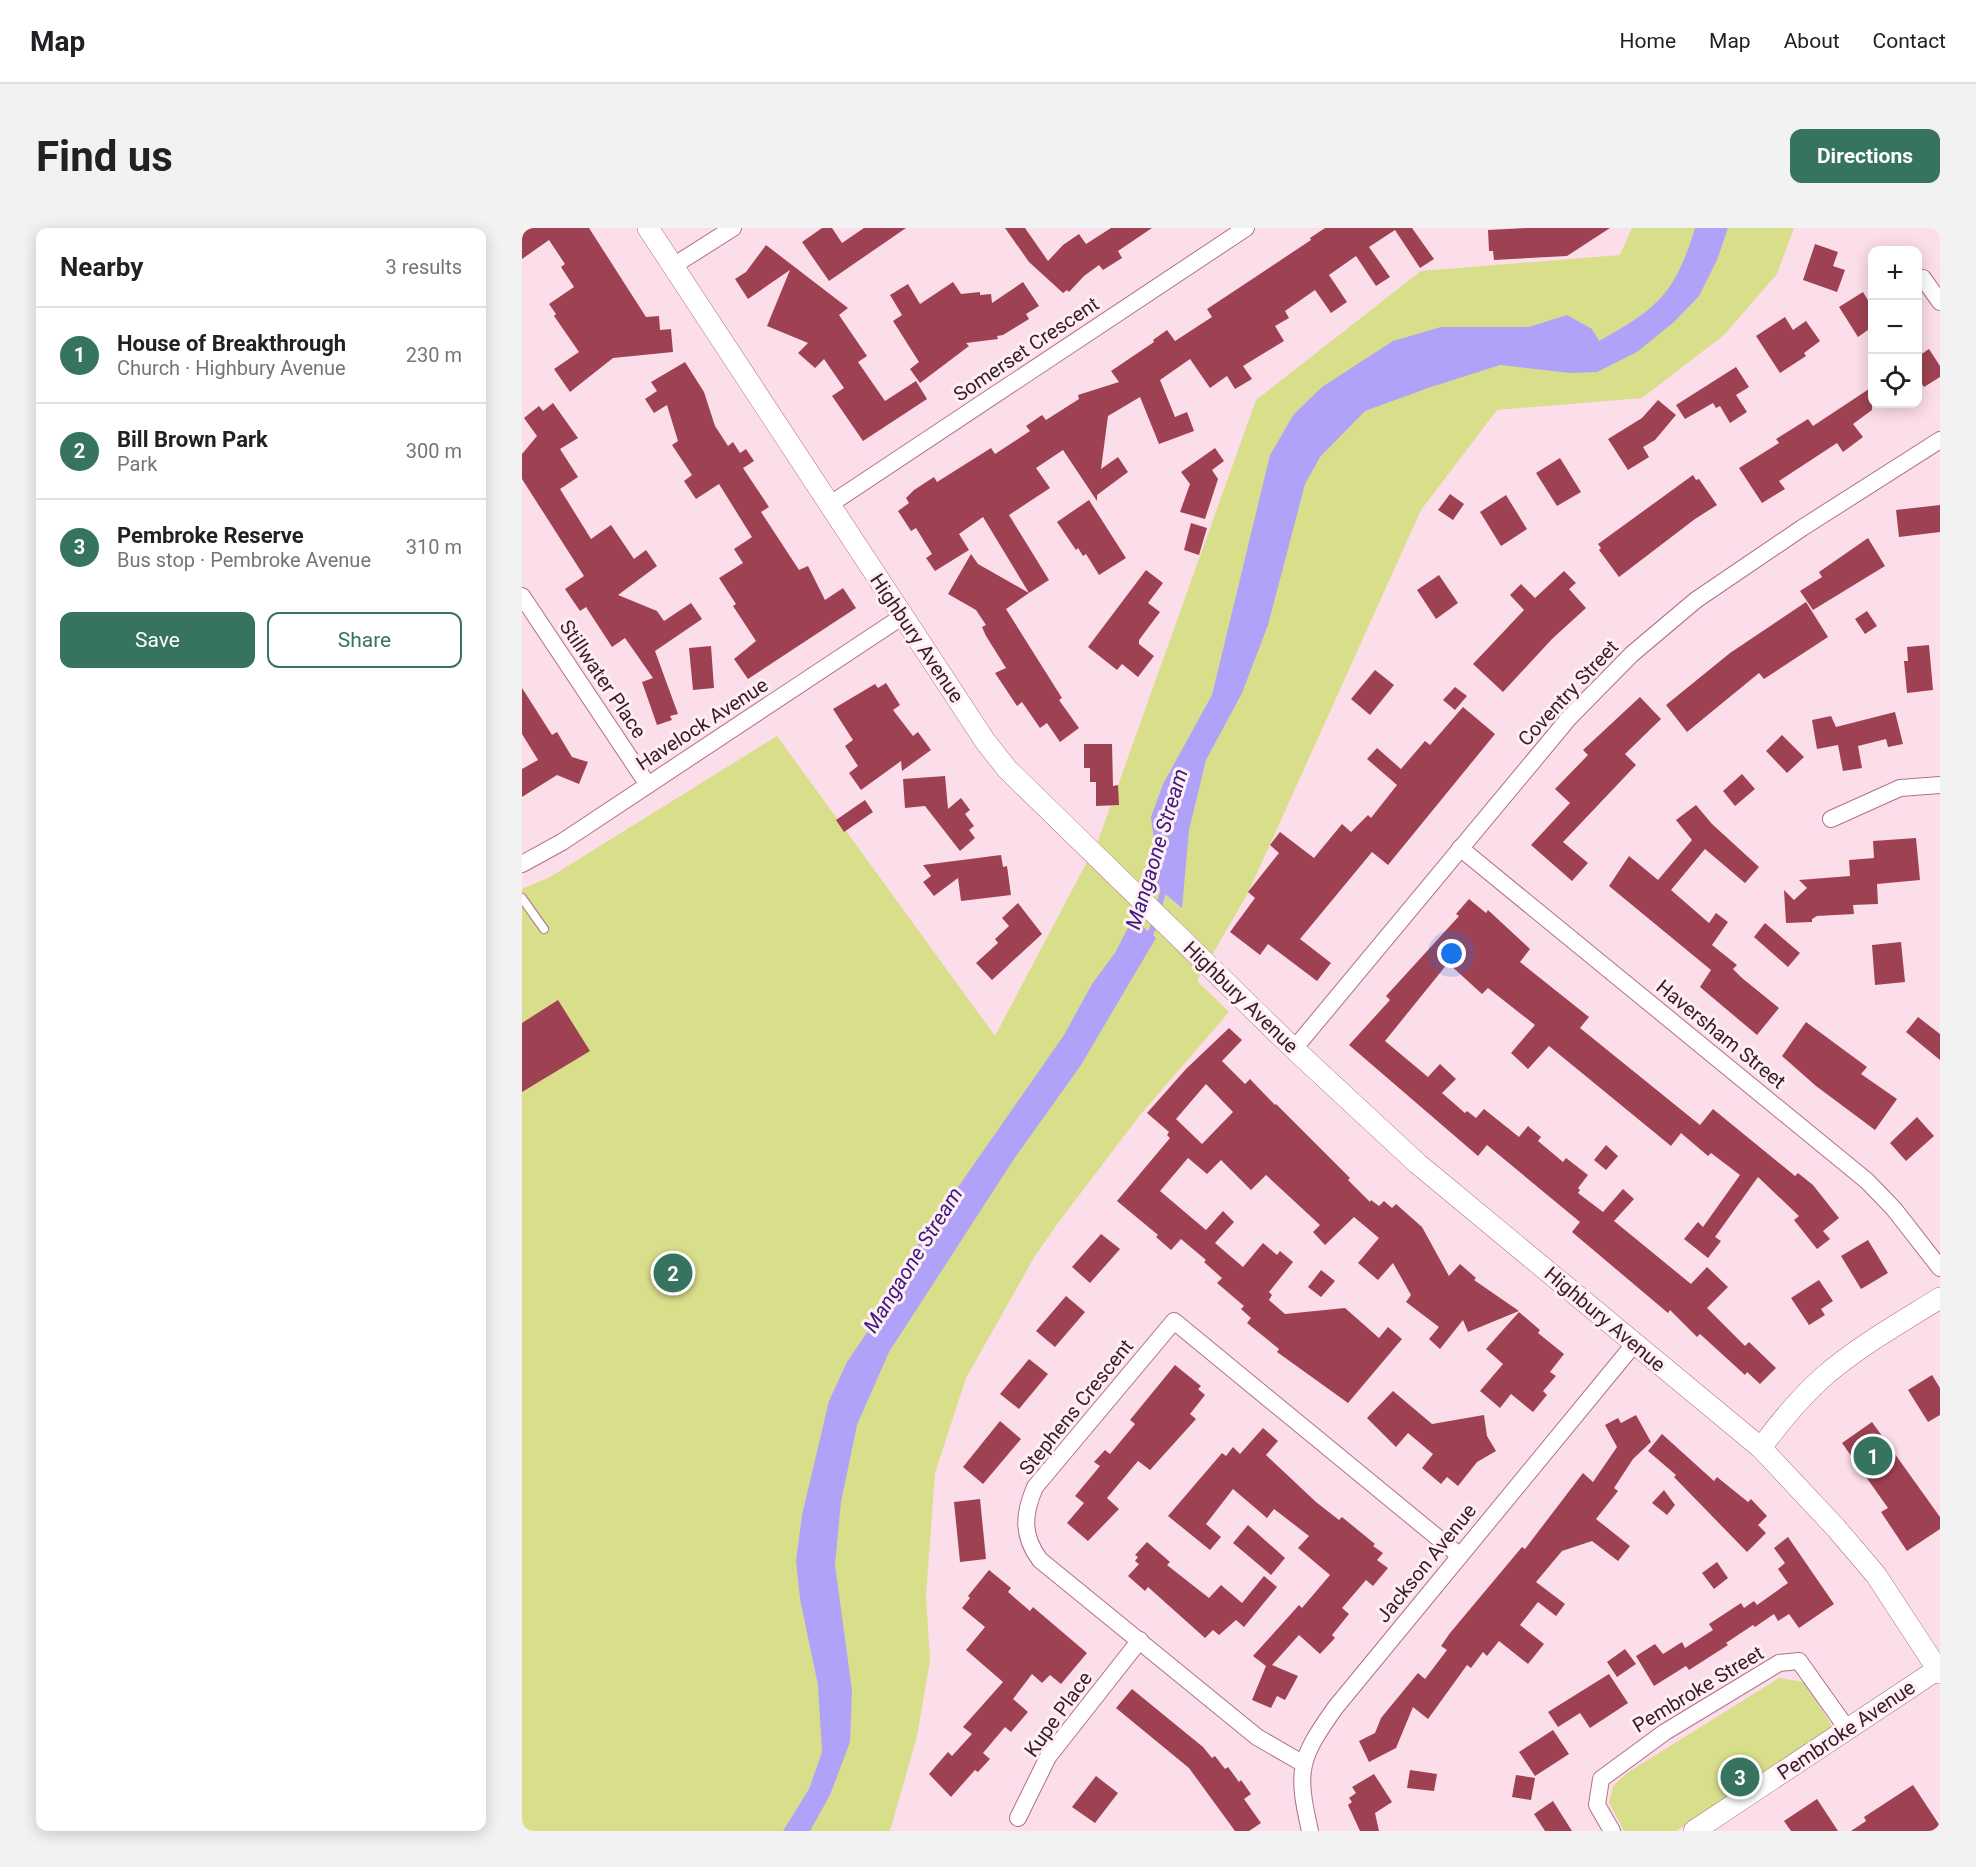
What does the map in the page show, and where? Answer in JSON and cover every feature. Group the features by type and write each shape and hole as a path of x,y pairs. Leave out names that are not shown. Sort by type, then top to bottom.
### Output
{"street":[{"name":"Highbury Avenue","path":"648,228 985,741 1007,769 1294,1049 1418,1164 1761,1448 1836,1528 1876,1575 1939,1671"},
{"path":"673,266 733,228"},
{"name":"Somerset Crescent","path":"829,505 1246,228"},
{"path":"1923,278 1940,302"},
{"name":"Coventry Street","path":"1294,1049 1592,693 1664,626 1696,600 1802,528 1940,440"},
{"name":"Stillwater Place","path":"522,596 648,784"},
{"name":"Havelock Avenue","path":"522,864 562,842 903,616"},
{"path":"1831,819 1900,788 1940,785"},
{"name":"Haversham Street","path":"1460,848 1867,1181 1894,1209 1940,1268"},
{"path":"1761,1448 1796,1404 1847,1357 1940,1298"},
{"name":"Stephens Crescent","path":"1302,1763 1257,1737 1040,1560 1031,1548 1025,1518 1035,1487 1174,1321 1460,1556"},
{"name":"Jackson Avenue","path":"1310,1831 1303,1792 1302,1763 1314,1738 1335,1708 1635,1343"},
{"name":"Kupe Place","path":"1018,1818 1048,1757 1140,1640"},
{"name":"Pembroke Street","path":"1612,1831 1597,1805 1601,1779 1665,1732 1779,1663 1800,1662 1848,1730"},
{"name":"Pembroke Avenue","path":"1694,1831 1939,1671"}],"lane":[{"path":"522,898 544,929"}],"green space":[{"path":"1632,228 1794,228 1777,274 1724,335 1642,398 1497,410 1421,510 1248,893 1197,981 1229,1012 1140,1115 1058,1223 1035,1256 966,1378 935,1473 926,1596 930,1661 917,1736 890,1831 522,1831 522,889 550,877 777,736 995,1036 1098,841 1256,400 1421,271 1620,255"},
{"path":"1779,1678 1804,1682 1834,1729 1676,1831 1624,1831 1609,1803 1613,1786 1627,1773"}],"water":[{"path":"1695,228 1728,228 1717,260 1699,296 1674,322 1637,352 1597,372 1570,373 1500,365 1428,388 1365,411 1320,457 1305,484 1268,625 1242,693 1206,760 1189,830 1182,908 1151,882 1154,841 1151,817 1163,784 1212,695 1270,455 1294,414 1322,387 1393,341 1441,327 1529,327 1567,315 1592,329 1599,341 1636,319 1661,297 1680,269"},
{"path":"1133,918 1156,938 1081,1065 1014,1159 889,1352 857,1425 841,1502 835,1565 852,1690 850,1742 830,1795 810,1831 783,1831 809,1789 822,1752 818,1685 800,1599 796,1561 802,1515 829,1401 847,1362 874,1322 908,1259 1064,1035 1092,984 1115,953"}],"building":[{"path":"522,228 589,228 646,317 659,316 660,330 671,329 673,352 613,358 570,392 554,369 579,352 554,316 556,314 549,304 574,287 561,267 565,264 549,240 522,259"},
{"path":"822,228 832,228 842,243 864,228 906,228 829,281 802,242"},
{"path":"1005,228 1025,228 1048,261 1063,245 1079,234 1086,244 1111,228 1152,228 1118,251 1122,258 1103,270 1099,265 1084,276 1069,292 1067,290 1063,293 1029,262"},
{"path":"1325,228 1412,228 1434,259 1420,268 1395,230 1369,247 1390,277 1376,286 1356,256 1329,275 1347,302 1331,313 1315,290 1285,311 1289,318 1275,326 1284,341 1243,366 1252,379 1235,389 1227,376 1210,388 1190,359 1160,380 1175,417 1187,412 1194,431 1159,444 1140,397 1108,416 1101,469 1118,457 1128,472 1097,495 1097,501 1063,450 1036,468 1050,488 1009,515 1049,580 1029,593 983,517 959,534 969,550 935,571 926,558 932,554 916,528 911,531 898,511 909,503 906,498 914,490 934,477 937,482 991,448 995,454 1030,431 1026,426 1042,415 1046,420 1079,399 1078,395 1119,382 1111,371 1154,342 1153,340 1167,330 1175,341 1212,317 1207,309 1311,240 1310,238"},
{"path":"1610,228 1567,256 1494,260 1493,251 1489,251 1488,230"},
{"path":"1815,244 1838,252 1833,266 1845,270 1837,292 1803,280"},
{"path":"766,245 848,308 839,315 867,356 858,362 885,401 916,381 927,399 863,441 832,396 844,388 824,359 815,368 798,353 808,343 767,326 790,270 748,299 735,279 746,272"},
{"path":"953,282 961,294 980,292 980,295 991,294 992,303 1023,282 1039,306 1026,314 1029,319 1003,335 997,336 998,339 966,343 969,346 920,383 910,369 919,362 893,321 902,315 890,295 908,284 920,304"},
{"path":"1863,292 1868,300 1868,330 1858,337 1839,307"},
{"path":"1785,317 1793,330 1806,321 1820,341 1804,353 1806,356 1780,373 1756,336"},
{"path":"1929,349 1940,366 1940,377 1924,387 1922,384 1922,354"},
{"path":"685,362 704,392 715,426 728,446 733,442 740,453 746,449 754,461 743,468 769,507 761,512 799,570 808,566 825,600 843,588 856,608 748,679 734,659 756,641 733,606 736,604 719,578 743,563 734,549 752,537 719,484 696,499 684,481 692,475 672,445 678,441 667,405 654,413 645,399 657,391 651,382"},
{"path":"1736,367 1749,387 1736,395 1747,412 1730,423 1720,406 1716,408 1713,403 1685,419 1676,405"},
{"path":"1868,390 1868,408 1872,410 1853,424 1863,437 1843,452 1837,443 1779,481 1785,489 1762,503 1739,468 1779,443 1776,439 1808,419 1813,426"},
{"path":"1658,400 1676,415 1655,440 1643,447 1649,457 1628,470 1608,439 1642,418"},
{"path":"553,403 578,438 560,449 578,477 560,489 591,539 611,525 634,559 646,550 657,566 618,595 657,611 664,621 691,603 702,619 655,651 678,714 670,716 672,720 657,725 642,682 653,678 625,638 612,647 586,607 580,611 565,589 584,576 522,479 522,454 537,436 524,418 539,406 543,411"},
{"path":"1215,448 1224,461 1212,470 1218,479 1205,519 1180,512 1190,484 1181,472"},
{"path":"1560,458 1581,492 1557,506 1536,473"},
{"path":"1693,475 1696,480 1699,479 1717,505 1619,577 1599,550 1601,548 1598,544"},
{"path":"1450,494 1464,504 1453,520 1438,510"},
{"path":"1506,495 1527,529 1501,546 1480,512"},
{"path":"1089,500 1126,558 1099,575 1086,554 1083,556 1078,548 1076,550 1057,522"},
{"path":"1940,505 1940,532 1899,537 1896,510"},
{"path":"1191,523 1207,528 1199,555 1184,550"},
{"path":"1868,538 1885,566 1813,610 1800,591 1822,577 1819,572"},
{"path":"971,554 978,564 1029,593 1006,609 1062,698 1059,700 1079,728 1060,742 1047,723 1040,728 1022,702 1017,706 995,673 1006,668 986,636 982,627 986,625 976,610 948,594"},
{"path":"1146,570 1163,583 1148,603 1160,612 1139,640 1139,644 1154,656 1138,677 1122,664 1117,670 1088,647"},
{"path":"1564,571 1576,583 1569,589 1586,608 1552,639 1503,692 1473,664 1524,610 1510,595 1521,584 1535,598"},
{"path":"1439,575 1458,603 1436,619 1417,590"},
{"path":"1806,602 1828,637 1764,679 1759,673 1687,732 1666,705 1730,653"},
{"path":"1867,611 1877,626 1865,634 1855,619"},
{"path":"1929,645 1933,690 1907,693 1904,661 1908,661 1907,647"},
{"path":"711,646 714,688 693,690 689,648"},
{"path":"1375,670 1394,685 1370,715 1351,699"},
{"path":"886,683 900,705 893,710 913,736 918,732 931,750 902,771 901,761 861,790 849,773 858,766 845,746 853,740 833,709 875,684 878,688"},
{"path":"1455,687 1467,696 1455,710 1443,700"},
{"path":"522,688 552,735 557,732 572,757 588,762 579,784 557,775 522,797 522,769 538,760 522,734"},
{"path":"1640,697 1661,719 1625,754 1636,765 1563,842 1588,863 1572,881 1531,845 1570,803 1555,789 1588,755 1583,750"},
{"path":"1463,707 1495,734 1388,865 1372,852 1300,939 1331,963 1317,981 1268,944 1260,955 1230,932 1255,898 1248,892 1279,853 1270,845 1280,832 1314,858 1342,824 1351,832 1368,815 1371,818 1397,785 1367,759 1377,748 1401,769 1425,741 1430,745"},
{"path":"1895,712 1903,744 1888,747 1886,739 1858,746 1862,768 1843,771 1838,745 1817,749 1812,720 1831,716 1836,727"},
{"path":"1782,735 1804,757 1787,773 1766,751"},
{"path":"1084,744 1112,744 1113,786 1118,785 1119,805 1096,806 1096,782 1090,782 1090,768 1084,768"},
{"path":"1742,774 1755,789 1735,806 1723,791"},
{"path":"945,776 948,809 961,798 970,810 965,814 974,826 969,830 975,838 960,851 925,806 905,808 903,779"},
{"path":"865,800 873,812 844,832 836,820"},
{"path":"1696,805 1712,824 1759,867 1745,883 1705,849 1671,890 1709,923 1716,913 1728,922 1712,945 1737,965 1733,969 1742,978 1779,1008 1757,1035 1700,987 1711,970 1609,886 1629,856 1658,880 1692,840 1676,820"},
{"path":"1916,838 1920,880 1877,884 1878,904 1853,905 1854,914 1817,916 1812,919 1812,922 1786,923 1784,890 1794,900 1807,888 1799,880 1850,876 1849,860 1874,858 1873,841"},
{"path":"1001,855 1003,867 1007,866 1011,895 961,901 958,878 934,896 923,882 931,876 923,865"},
{"path":"1469,899 1486,913 1488,910 1530,949 1520,962 1589,1017 1580,1028 1700,1125 1713,1109 1795,1176 1798,1173 1813,1185 1839,1218 1823,1231 1830,1239 1817,1249 1794,1220 1799,1216 1758,1177 1715,1237 1721,1241 1708,1258 1684,1239 1698,1222 1703,1227 1740,1175 1711,1153 1708,1156 1681,1133 1671,1146 1549,1046 1528,1069 1511,1053 1535,1025 1488,988 1482,994 1448,963 1385,1041 1428,1077 1440,1064 1456,1079 1442,1093 1465,1113 1467,1111 1476,1118 1484,1109 1519,1137 1528,1126 1541,1137 1538,1141 1563,1162 1566,1158 1588,1175 1578,1188 1580,1190 1578,1193 1603,1212 1623,1189 1634,1199 1614,1221 1691,1284 1707,1267 1728,1287 1707,1308 1745,1346 1749,1342 1776,1368 1760,1384 1747,1372 1745,1375 1700,1334 1697,1337 1670,1310 1668,1313 1572,1232 1580,1222 1487,1145 1478,1156 1349,1045 1390,1000 1386,996 1459,916 1456,914"},
{"path":"1018,903 1042,934 992,980 976,963 998,943 995,939 1009,926 1002,918"},
{"path":"1765,923 1800,953 1788,967 1754,937"},
{"path":"1901,942 1905,982 1875,985 1872,945"},
{"path":"558,1000 590,1051 522,1092 522,1023"},
{"path":"1918,1017 1940,1034 1940,1060 1906,1032"},
{"path":"1806,1022 1867,1067 1861,1074 1897,1099 1875,1130 1816,1086 1782,1056"},
{"path":"1229,1028 1242,1040 1222,1061 1245,1084 1250,1079 1350,1178 1348,1180 1370,1202 1371,1200 1379,1206 1384,1201 1392,1208 1396,1204 1422,1227 1449,1276 1460,1264 1476,1278 1474,1280 1519,1311 1468,1332 1463,1320 1440,1349 1429,1339 1439,1327 1406,1302 1411,1295 1393,1263 1378,1280 1358,1263 1379,1238 1354,1217 1325,1245 1313,1232 1320,1225 1266,1175 1251,1190 1221,1160 1207,1174 1188,1158 1160,1191 1206,1230 1223,1211 1234,1222 1215,1243 1243,1267 1263,1243 1277,1255 1280,1251 1293,1262 1269,1292 1272,1295 1269,1300 1285,1314 1345,1308 1379,1338 1388,1327 1402,1339 1348,1403 1277,1352 1279,1349 1247,1323 1251,1318 1241,1309 1244,1306 1217,1283 1222,1278 1204,1262 1206,1260 1181,1239 1171,1250 1156,1237 1158,1235 1117,1201 1170,1138 1167,1135 1169,1132 1147,1113 1186,1069","holes":["1206,1084 1233,1112 1202,1144 1176,1119"]},
{"path":"1917,1117 1934,1136 1906,1161 1890,1143"},
{"path":"1606,1145 1618,1156 1606,1170 1594,1160"},
{"path":"1101,1234 1120,1249 1090,1283 1072,1267"},
{"path":"1868,1240 1888,1273 1861,1289 1841,1256"},
{"path":"1321,1270 1335,1281 1321,1297 1308,1287"},
{"path":"1819,1280 1833,1301 1821,1309 1825,1315 1809,1325 1791,1298"},
{"path":"1066,1296 1085,1312 1055,1347 1036,1331"},
{"path":"1519,1312 1540,1330 1538,1333 1564,1354 1550,1372 1556,1376 1543,1391 1547,1395 1533,1412 1511,1394 1500,1408 1480,1391 1503,1364 1486,1349"},
{"path":"1029,1359 1048,1374 1019,1409 1000,1394"},
{"path":"1175,1365 1201,1386 1198,1389 1205,1395 1190,1414 1196,1419 1150,1470 1138,1461 1107,1498 1119,1509 1088,1541 1067,1523 1084,1503 1075,1496 1100,1466 1094,1462 1105,1450 1110,1454 1135,1424 1130,1420"},
{"path":"1932,1375 1940,1388 1940,1415 1928,1422 1908,1390"},
{"path":"1393,1391 1432,1424 1484,1415 1487,1436 1496,1451 1477,1462 1458,1486 1447,1477 1441,1484 1422,1468 1433,1454 1408,1433 1396,1447 1367,1418"},
{"path":"1636,1415 1651,1442 1633,1459 1614,1488 1618,1491 1596,1519 1630,1546 1618,1561 1592,1541 1562,1551 1536,1582 1565,1604 1556,1616 1538,1602 1520,1625 1544,1644 1528,1664 1499,1641 1487,1656 1483,1652 1471,1668 1467,1665 1428,1719 1413,1707 1396,1748 1369,1762 1359,1741 1375,1733 1381,1718 1418,1673 1425,1679 1447,1650 1441,1646 1450,1633 1522,1547 1525,1549 1583,1473 1593,1482 1617,1447 1605,1425 1618,1418 1621,1423"},
{"path":"1000,1421 1021,1439 983,1484 963,1467"},
{"path":"1872,1422 1940,1517 1940,1529 1907,1551 1881,1512 1888,1508 1842,1443"},
{"path":"1263,1428 1278,1441 1266,1455 1316,1502 1339,1520 1342,1517 1375,1544 1373,1546 1383,1553 1377,1560 1388,1568 1373,1586 1366,1580 1342,1608 1349,1614 1332,1635 1335,1638 1320,1654 1299,1635 1272,1665 1298,1676 1285,1700 1277,1696 1271,1708 1252,1700 1266,1666 1253,1656 1299,1605 1302,1608 1330,1575 1298,1548 1309,1536 1274,1509 1267,1518 1233,1489 1206,1524 1221,1537 1210,1550 1168,1516 1222,1453 1226,1456 1233,1447 1240,1454"},
{"path":"1662,1434 1714,1481 1717,1477 1748,1502 1751,1499 1767,1516 1758,1525 1766,1533 1747,1552 1674,1477 1676,1475 1648,1451"},
{"path":"1664,1490 1675,1505 1667,1515 1652,1503"},
{"path":"980,1499 986,1559 960,1562 954,1502"},
{"path":"1248,1525 1285,1558 1271,1575 1233,1543"},
{"path":"1788,1537 1834,1604 1799,1628 1789,1614 1778,1621 1774,1614 1755,1627 1753,1625 1726,1643 1728,1645 1689,1670 1686,1666 1654,1686 1636,1656 1655,1644 1663,1654 1682,1642 1685,1648 1713,1630 1709,1624 1741,1603 1744,1608 1754,1601 1757,1605 1788,1583 1778,1569 1785,1563 1774,1548"},
{"path":"1147,1542 1170,1562 1167,1565 1209,1598 1221,1585 1242,1603 1264,1576 1277,1587 1244,1627 1236,1620 1219,1635 1213,1630 1205,1638 1148,1587 1145,1591 1128,1576 1139,1564 1135,1561 1138,1557 1135,1555"},
{"path":"1717,1562 1728,1578 1714,1589 1702,1573"},
{"path":"989,1570 1011,1588 1008,1592 1030,1611 1033,1607 1087,1653 1061,1684 1050,1675 1042,1683 1032,1674 1013,1699 1028,1712 1011,1732 1005,1727 983,1753 990,1759 978,1772 975,1770 951,1797 929,1774 948,1752 952,1756 972,1734 963,1727 1003,1682 966,1650 985,1627 962,1608 970,1598 968,1596"},
{"path":"1625,1649 1636,1664 1617,1677 1607,1662"},
{"path":"1609,1674 1628,1703 1590,1728 1580,1713 1558,1727 1548,1712"},
{"path":"1132,1689 1203,1747 1212,1758 1215,1756 1225,1769 1228,1767 1239,1782 1241,1780 1251,1794 1244,1799 1261,1823 1249,1831 1235,1831 1189,1768 1116,1708"},
{"path":"1553,1730 1569,1754 1535,1776 1519,1752"},
{"path":"1410,1770 1437,1774 1434,1791 1407,1788"},
{"path":"1374,1774 1392,1802 1375,1813 1379,1831 1360,1831 1348,1805 1352,1802 1349,1798 1356,1793 1352,1787"},
{"path":"1516,1775 1535,1778 1531,1800 1512,1797"},
{"path":"1096,1776 1118,1793 1095,1823 1072,1807"},
{"path":"1913,1785 1940,1826 1940,1831 1851,1831 1866,1821 1864,1817"},
{"path":"1817,1799 1838,1831 1791,1831 1784,1821"},
{"path":"1553,1801 1572,1831 1545,1831 1534,1814"}],"waterway":[{"name":"Mangaone Stream","path":"1158,910 1165,885"},
{"name":"Mangaone Stream","path":"1148,941 1156,919"}],"place":[{"name":"Bill Brown Park","path":"673,1273"},
{"name":"House of Breakthrough","path":"1873,1456"},
{"name":"Pembroke Reserve","path":"1740,1777"}]}
